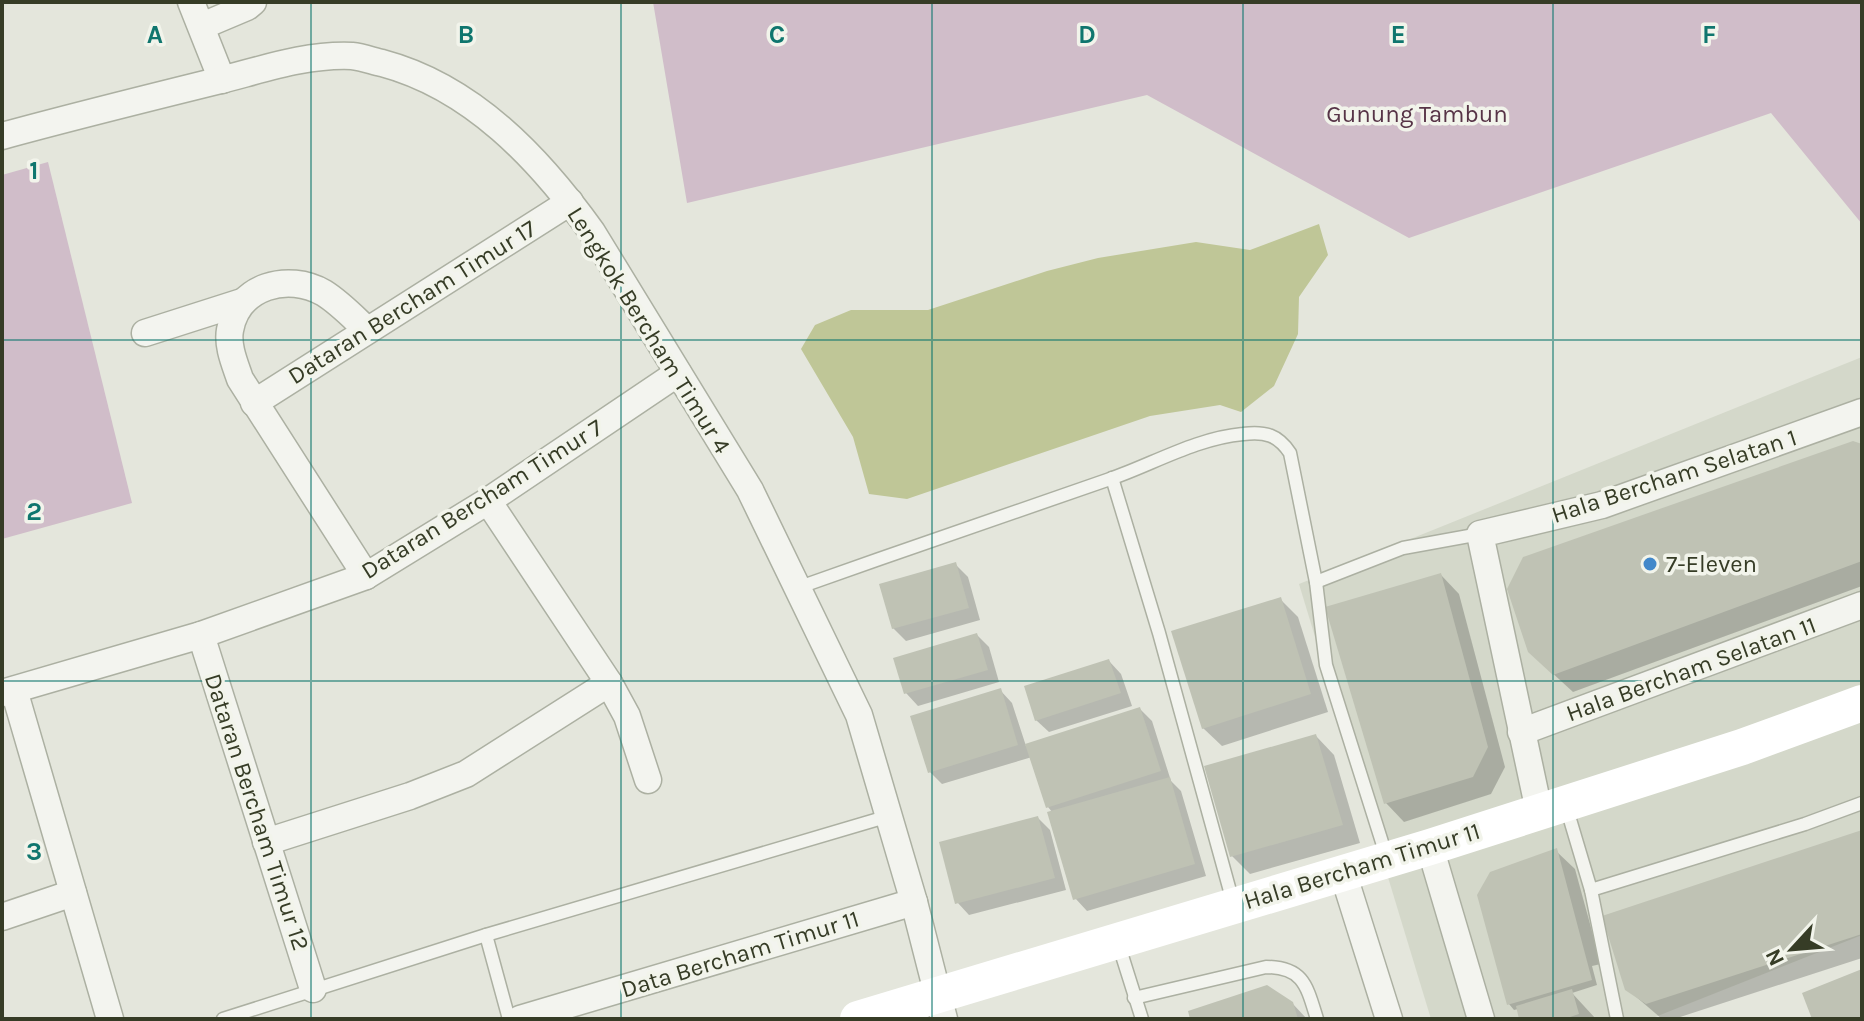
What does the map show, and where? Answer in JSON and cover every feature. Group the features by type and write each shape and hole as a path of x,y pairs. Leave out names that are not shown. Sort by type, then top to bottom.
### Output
{"street":[{"path":"222,80 197,14 247,7 253,2"},
{"name":"Lengkok Bercham Timur 4","path":"2,136 301,59 354,56 400,68 453,92 498,124 570,202 592,232 750,490 859,715 914,902 940,1008"},
{"name":"Dataran Bercham Timur 17","path":"254,403 570,202"},
{"path":"145,333 242,302 262,288 282,284 322,292 367,330"},
{"path":"242,302 229,333 232,356 240,379 366,576"},
{"name":"Dataran Bercham Timur 7","path":"8,692 201,635 366,576 488,501 678,373"},
{"name":"Hala Bercham Selatan 1","path":"1480,534 1602,505 1862,412"},
{"path":"488,501 609,683 627,716 648,780"},
{"path":"1480,534 1521,732 1552,807"},
{"name":"Hala Bercham Selatan 11","path":"1521,732 1862,605"},
{"name":"Dataran Bercham Timur 12","path":"201,635 313,989"},
{"path":"266,842 410,796 466,774 609,683"},
{"path":"8,692 110,1019"},
{"name":"Hala Bercham Timur 11","path":"858,1019 940,1008 1118,943 1742,747 1862,703"},
{"path":"1430,847 1481,1019"},
{"path":"1343,873 1389,1019"},
{"path":"2,917 73,893"},
{"name":"Data Bercham Timur 11","path":"520,1019 914,902"}],"lane":[{"path":"797,588 1215,439 1244,433 1269,434 1281,440 1290,453 1316,582 1326,665 1387,860"},
{"path":"1112,478 1159,633 1234,905"},
{"path":"1316,582 1403,548 1480,534"},
{"path":"1591,890 1805,824 1862,803"},
{"path":"1552,807 1591,890 1617,1019"},
{"path":"223,1019 486,935 889,816"},
{"path":"486,935 509,1019"},
{"path":"1118,943 1142,1019"},
{"path":"1134,998 1266,967 1281,967 1294,971 1304,982 1317,1019"}],"shaded area":[{"path":"1319,224 1328,255 1299,297 1298,334 1274,386 1241,412 1220,405 1150,416 907,499 869,494 853,437 801,349 815,325 851,310 928,310 1047,271 1098,258 1196,242 1250,250"},
{"path":"1862,357 1862,935 1650,1019 1431,1019 1299,584"}],"green space":[{"name":"Gunung Tambun","path":"653,2 1862,2 1862,224 1771,113 1409,238 1147,95 687,203"},
{"path":"48,162 132,503 2,539 2,175"}],"building":[{"path":"1853,441 1862,444 1862,561 1553,675 1528,652 1507,589 1523,557"},
{"path":"956,562 969,608 892,629 879,584"},
{"path":"1441,573 1488,747 1473,777 1384,804 1325,607"},
{"path":"1281,597 1311,694 1202,729 1171,631"},
{"path":"977,633 988,670 904,694 893,658"},
{"path":"1109,659 1121,693 1035,721 1024,686"},
{"path":"1001,688 1018,745 928,773 910,716"},
{"path":"1140,707 1161,771 1046,808 1025,744"},
{"path":"1316,734 1343,825 1230,857 1204,766"},
{"path":"1170,777 1195,864 1073,900 1047,812"},
{"path":"1038,816 1055,878 955,904 939,842"},
{"path":"1862,830 1862,934 1646,1004 1625,990 1602,916"},
{"path":"1557,848 1592,980 1507,1005 1477,895 1490,872"},
{"path":"1862,969 1862,1019 1812,1019 1802,993"},
{"path":"1267,985 1293,1002 1298,1019 1190,1019 1188,1011"},
{"path":"1572,989 1579,1014 1564,1019 1519,1019 1516,1006"}],"place":[{"name":"7-Eleven","path":"1650,564"}]}
